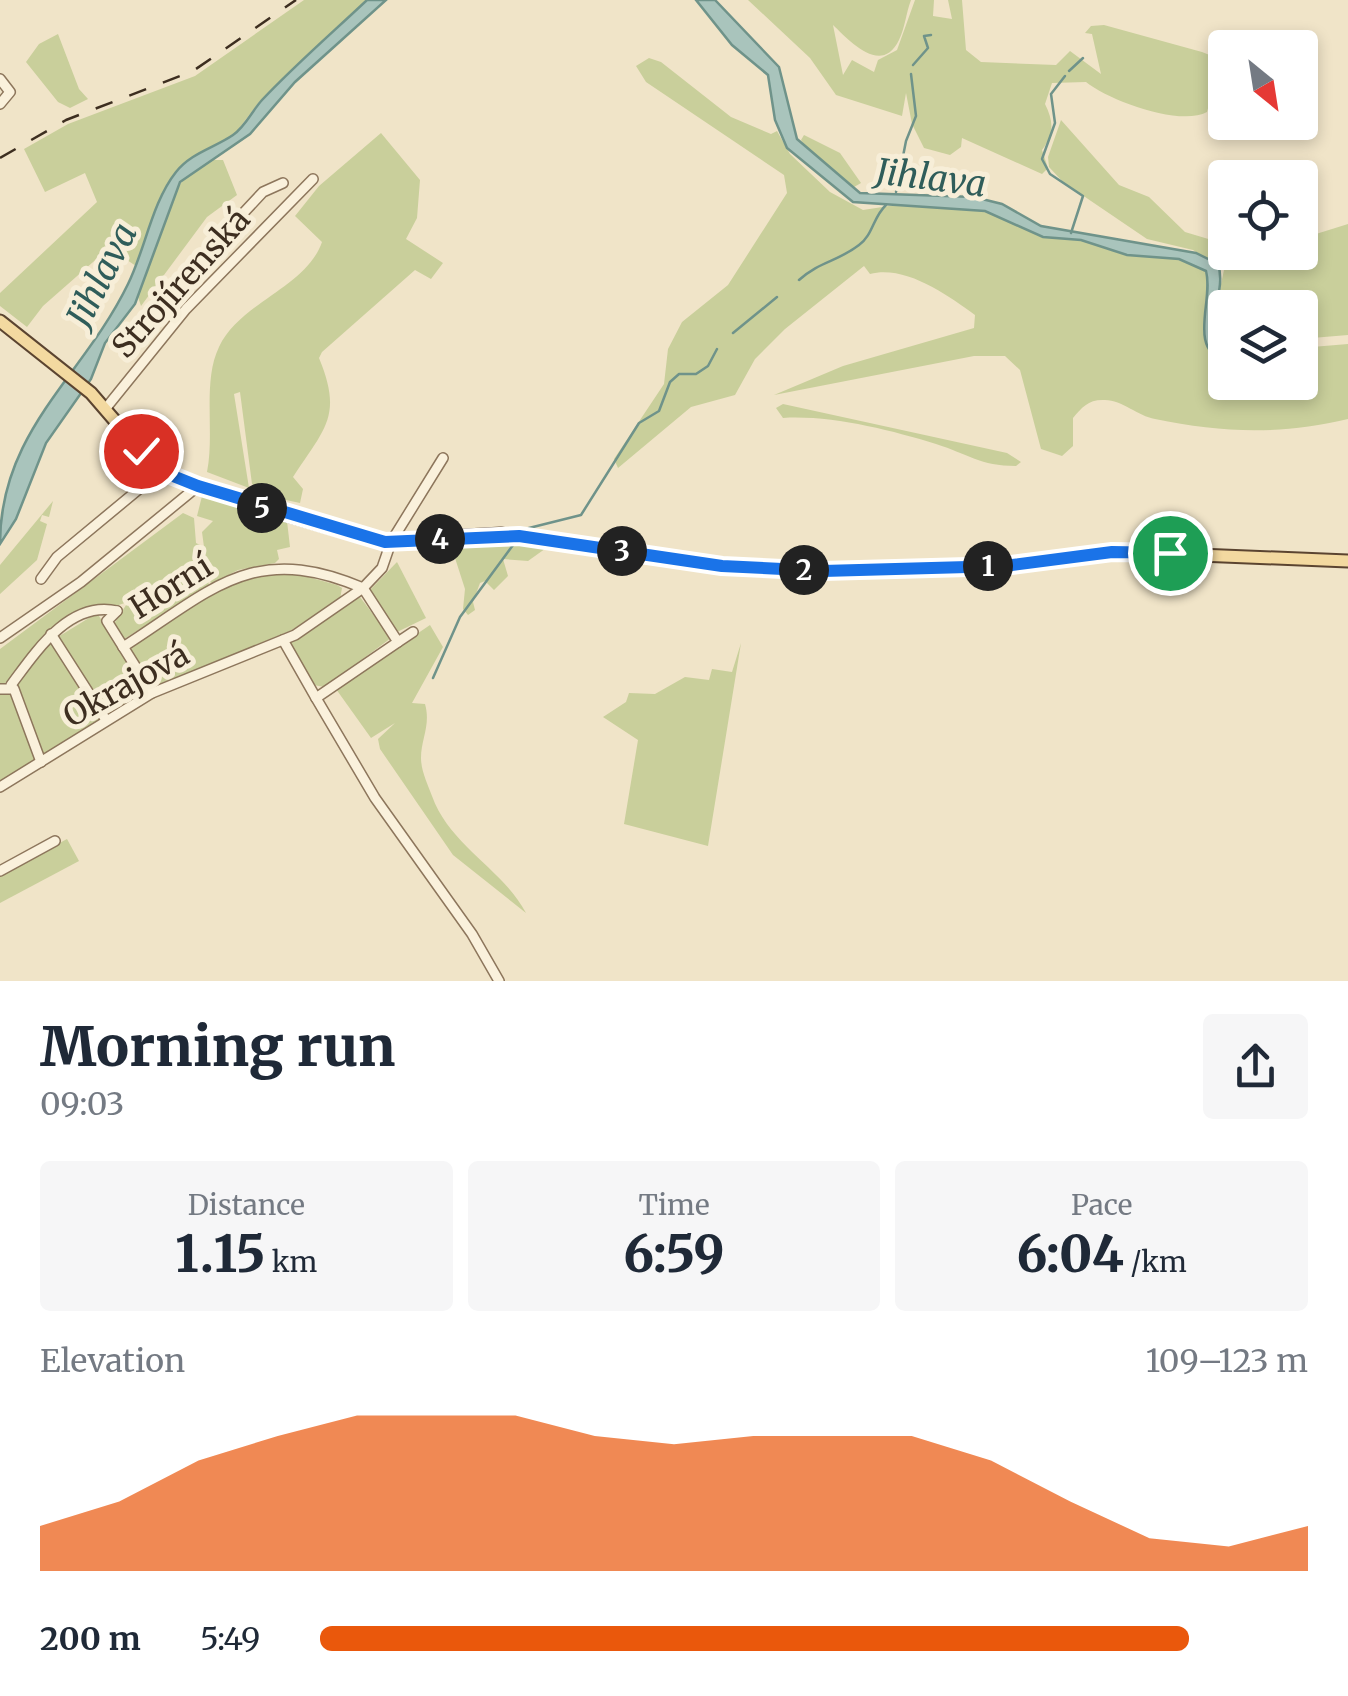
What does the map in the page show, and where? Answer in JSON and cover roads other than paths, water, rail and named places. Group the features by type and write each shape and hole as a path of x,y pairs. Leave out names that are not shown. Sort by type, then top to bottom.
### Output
{"main road":[{"path":"3,328 91,393 162,470 198,486 349,534 391,542 519,536 722,566 823,571 1004,566 1126,552 1348,561"}],"street":[{"path":"0,79 10,92 0,104"},
{"name":"Strojírenská","path":"106,408 186,309 312,179"},
{"name":"Strojírenská","path":"233,224 280,180 297,195"},
{"name":"Okrajová","path":"0,786 152,693 283,640 362,588 382,568 391,542 443,458"},
{"path":"41,579 57,557 162,470"},
{"path":"0,638 80,582 198,486"},
{"name":"Horní","path":"123,647 232,576 262,568 330,576 362,588"},
{"path":"362,588 398,642"},
{"path":"0,689 12,687 51,634 105,609 116,611 107,621 152,693"},
{"path":"316,698 413,632"},
{"path":"51,634 106,720"},
{"path":"283,640 375,798 472,934 499,981"},
{"path":"12,687 41,762"},
{"path":"0,870 56,841"}],"water":[{"path":"367,0 386,0 295,82 250,134 180,182 135,304 105,343 91,379 46,443 16,519 0,544 4,504 14,468 29,436 110,317 176,172 237,132 258,104"},
{"path":"696,0 715,0 779,67 797,139 860,193 974,197 1002,204 1041,226 1196,253 1208,259 1208,270 1219,270 1220,285 1219,290 1208,290 1208,347 1204,335 1206,271 1179,259 1127,255 1081,240 1043,237 985,211 853,202 787,148 775,120 768,75 732,45"}],"waterway":[{"path":"913,65 928,48 924,36 931,35"},
{"path":"1069,71 1083,58"},
{"name":"Jihlava","path":"896,192 906,141 916,116 911,74"},
{"path":"1065,76 1051,94 1055,123 1042,159 1050,174 1083,196 1071,233"},
{"name":"Jihlava","path":"799,280 859,245 886,205"},
{"path":"733,333 777,297"},
{"path":"521,530 581,515 639,423 659,411 670,382 679,374 696,374 708,366 717,349"},
{"path":"433,678 460,617 516,541"}],"railway":[{"path":"0,158 66,120 193,71 296,0"}]}
